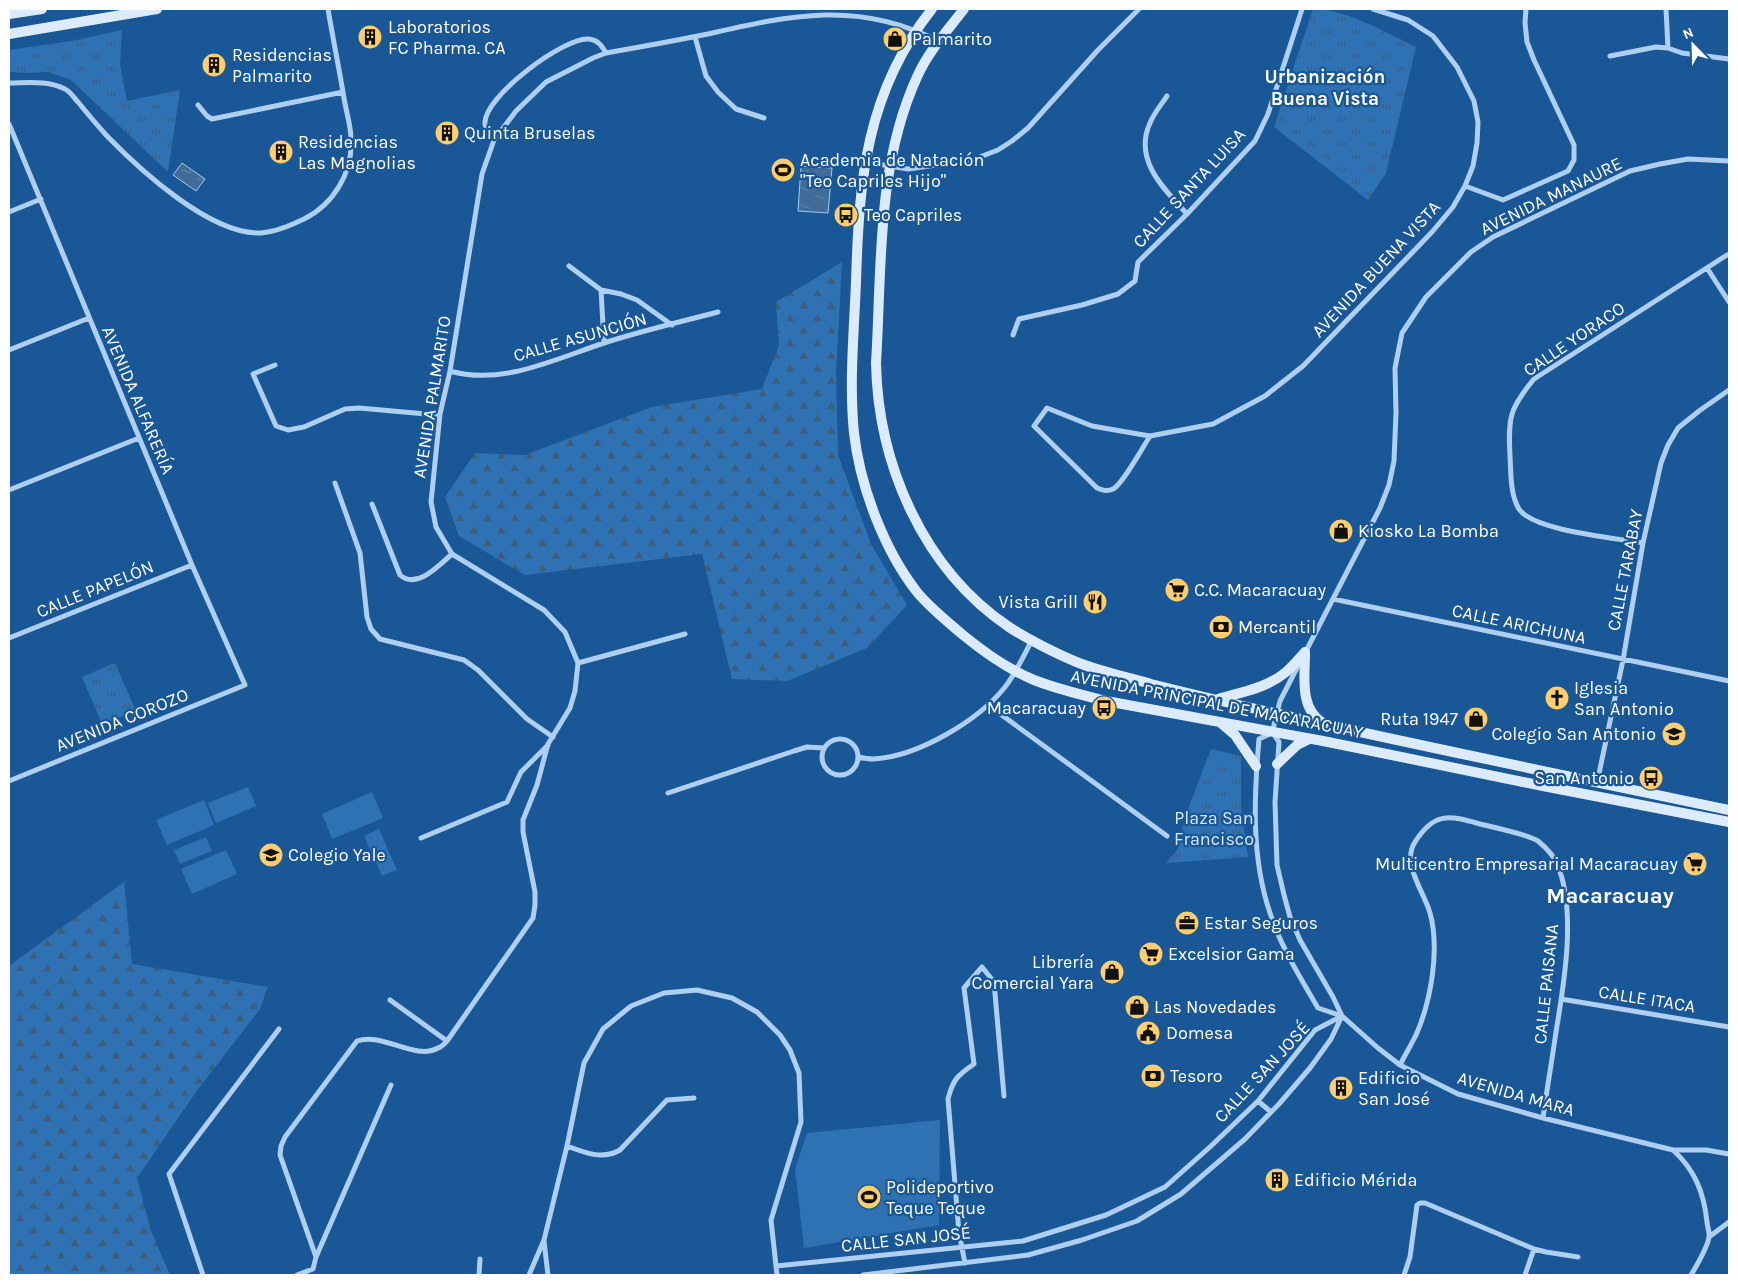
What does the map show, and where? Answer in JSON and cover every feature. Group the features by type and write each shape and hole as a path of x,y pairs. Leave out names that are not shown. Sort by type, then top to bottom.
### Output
{"street":[{"path":"9,14 42,9"},
{"path":"9,34 157,9"},
{"path":"9,83 38,82 66,89 108,136 163,188 188,206 237,230 260,233 291,225 312,215 324,206 348,171 351,138 328,9"},
{"name":"AVENIDA PRINCIPAL DE MACARACUAY","path":"932,9 906,45 888,82 877,110 865,162 857,248 851,369 854,433 857,454 872,509 887,542 908,579 933,609 984,652 1046,685 1074,693 1106,701 1729,822"},
{"name":"AVENIDA PRINCIPAL DE MACARACUAY","path":"964,9 938,41 917,76 908,98 889,166 884,213 876,363 880,409 892,461 910,510 946,569 960,585 1009,627 1065,657 1092,668 1196,696 1216,699 1328,727 1729,810"},
{"path":"865,162 908,169 972,160 998,150 1028,128 1098,50 1139,9"},
{"name":"CALLE SANTA LUISA","path":"1013,335 1019,318 1082,305 1118,294 1135,281 1138,262 1187,214 1255,141 1268,114 1302,9"},
{"name":"AVENIDA BUENA VISTA","path":"1150,436 1120,483 1113,489 1104,490 1097,488 1034,426 1047,408 1092,426 1150,436 1213,424 1266,396 1303,366 1369,299 1453,208 1466,186 1478,143 1478,122 1474,101 1457,66 1433,36 1408,20 1373,9"},
{"path":"1391,14 1395,9"},
{"path":"1466,186 1503,200 1568,170 1574,160 1574,145 1534,60 1528,42 1525,23 1526,9"},
{"path":"1666,9 1668,48"},
{"name":"AVENIDA PALMARITO","path":"448,1040 532,918 535,892 522,832 523,820 537,785 548,744 570,708 575,691 578,664 566,632 544,610 452,554 436,527 431,502 440,414 450,371 482,174 494,140 516,112 546,82 606,53 695,37 786,17 834,12 881,17 917,29 938,41"},
{"path":"695,37 706,76 718,92 736,109 764,118"},
{"path":"494,140 487,133 484,122 489,107 505,88 528,70 552,54 576,42 589,39 600,44 606,53"},
{"path":"1610,56 1656,47 1668,48 1682,53 1729,59"},
{"path":"198,104 207,116 212,119 343,92"},
{"path":"1167,96 1150,122 1145,136 1145,149 1153,174 1159,184 1187,214"},
{"name":"AVENIDA ALFARERÍA","path":"9,124 88,318 192,565 245,685"},
{"name":"AVENIDA MANAURE","path":"1272,733 1280,702 1380,508 1389,485 1396,438 1395,368 1398,351 1402,333 1426,297 1471,252 1493,237 1630,171 1688,159 1729,161"},
{"path":"9,212 41,199"},
{"name":"CALLE YORACO","path":"1643,543 1554,528 1528,516 1520,510 1511,479 1508,429 1514,406 1534,379 1727,255"},
{"path":"569,266 600,290 621,294 637,300 672,325"},
{"path":"1707,268 1729,302"},
{"path":"600,290 604,343"},
{"name":"CALLE ASUNCIÓN","path":"450,371 464,375 493,375 523,370 604,343 718,312"},
{"path":"9,350 88,318"},
{"path":"275,365 253,374 276,426 288,430 304,427 345,409 359,408 440,414"},
{"name":"CALLE TARABAY","path":"1597,783 1623,660 1643,543 1661,462 1678,428 1729,390"},
{"path":"9,490 139,438"},
{"path":"334,484 360,553 367,617 371,629 380,639 464,660 478,670 527,719 553,737"},
{"path":"372,504 400,575 405,579 411,581 427,575 452,554"},
{"name":"CALLE PAPELÓN","path":"9,638 192,565"},
{"name":"CALLE ARICHUNA","path":"1333,599 1729,681"},
{"path":"578,664 685,634"},
{"path":"858,757 872,759 897,755 926,745 964,723 988,705 1006,686 1032,639"},
{"path":"1216,699 1250,691 1276,679 1287,672 1305,652"},
{"path":"1305,652 1305,695 1308,706 1316,719 1328,727"},
{"name":"AVENIDA COROZO","path":"9,781 245,685"},
{"path":"988,705 1167,836"},
{"path":"1221,723 1235,735 1256,766"},
{"name":"AVENIDA MARA","path":"1342,1016 1318,1008 1290,958 1270,914 1264,892 1257,856 1254,799 1259,739 1272,733 1279,742 1274,802 1278,865 1284,895 1290,917 1300,940 1342,1016 1400,1065 1458,1094 1543,1118 1673,1150 1706,1150 1729,1154"},
{"path":"1277,764 1297,746 1309,739"},
{"path":"832,740 844,740 854,746 858,757 854,768 838,775 827,770 824,766 822,754 824,748 832,740"},
{"path":"421,838 507,802 521,772 548,744"},
{"path":"668,792 794,751 807,748 824,748"},
{"name":"CALLE PAISANA","path":"1400,1065 1416,1034 1426,1005 1434,948 1430,914 1410,863 1413,844 1425,828 1438,819 1451,817 1537,840 1557,863 1567,909 1567,948 1543,1118"},
{"path":"964,1263 959,1233 948,1098 952,1083 960,1073 974,1064 964,988 982,967 994,982 1004,1096"},
{"path":"529,1275 544,1240 567,1146 584,1063 603,1029 631,1006 664,993 697,990 732,998 757,1012 780,1035 790,1050 799,1073 801,1122 771,1220 777,1275"},
{"name":"CALLE ITACA","path":"1561,999 1729,1027"},
{"path":"316,1257 280,1155 285,1136 357,1041 365,1038 376,1039 421,1051 438,1049 448,1040 390,1000"},
{"name":"CALLE SAN JOSÉ","path":"776,1266 1023,1241 1106,1215 1165,1187 1258,1101 1315,1030 1342,1016"},
{"name":"CALLE SAN JOSÉ","path":"863,1275 1028,1255 1082,1240 1138,1221 1181,1194 1245,1139 1310,1068 1331,1039 1342,1016"},
{"path":"204,1275 169,1174 279,1029"},
{"path":"297,1275 313,1269 316,1257 391,1084"},
{"path":"567,1146 603,1156 611,1155 620,1150 667,1100 694,1098"},
{"path":"1258,1101 1270,1112"},
{"path":"1673,1150 1684,1160 1704,1197 1709,1237"},
{"path":"1404,1275 1410,1257 1417,1205 1420,1203 1425,1203 1534,1249 1578,1257"},
{"path":"1691,1275 1709,1237 1729,1222"},
{"path":"544,1240 548,1275"},
{"path":"1525,1275 1534,1249"},
{"path":"479,1275 480,1259"}],"green space":[{"path":"1313,9 1352,17 1416,47 1386,173 1368,200 1274,127"},
{"path":"122,30 120,65 127,101 180,90 168,172 71,80 48,72 9,72 9,50 72,41"},
{"path":"842,262 836,373 838,455 871,544 907,605 867,648 787,681 732,679 702,554 525,575 459,536 445,497 475,453 525,455 652,407 762,389 779,345 776,302"},
{"path":"115,663 136,711 102,724 82,677"},
{"name":"Plaza San Francisco","path":"1211,749 1241,756 1241,807 1248,857 1166,863 1177,850 1186,814"},
{"path":"248,787 256,806 216,823 208,803"},
{"path":"372,792 383,818 332,839 322,814"},
{"path":"204,800 214,825 167,845 156,820"},
{"path":"379,829 397,870 382,876 364,836"},
{"path":"206,837 212,851 180,864 174,850"},
{"path":"226,850 237,874 192,894 181,869"},
{"path":"124,882 132,964 268,987 260,1009 196,1092 137,1178 151,1231 170,1275 9,1275 9,966"},
{"name":"Polideportivo Teque Teque","path":"940,1120 939,1225 804,1248 795,1169 807,1133"}],"water":[{"path":"182,163 205,179 196,191 173,175"},
{"path":"801,166 832,168 828,213 798,211"}],"place":[{"name":"Laboratorios FC Pharma. CA","path":"370,37"},
{"name":"Palmarito","path":"895,39"},
{"name":"Residencias Palmarito","path":"214,65"},
{"name":"Quinta Bruselas","path":"447,133"},
{"name":"Residencias Las Magnolias","path":"281,152"},
{"name":"Academia de Natación \"Teo Capriles Hijo\"","path":"783,170"},
{"name":"Teo Capriles","path":"846,215"},
{"name":"Kiosko La Bomba","path":"1341,531"},
{"name":"C.C. Macaracuay","path":"1177,590"},
{"name":"Vista Grill","path":"1095,602"},
{"name":"Mercantil","path":"1221,627"},
{"name":"Iglesia San Antonio","path":"1557,698"},
{"name":"Macaracuay","path":"1104,708"},
{"name":"Ruta 1947","path":"1476,719"},
{"name":"Colegio San Antonio","path":"1674,734"},
{"name":"San Antonio","path":"1651,778"},
{"name":"Colegio Yale","path":"271,855"},
{"name":"Multicentro Empresarial Macaracuay","path":"1695,864"},
{"name":"Estar Seguros","path":"1187,923"},
{"name":"Excelsior Gama","path":"1151,954"},
{"name":"Librería Comercial Yara","path":"1112,972"},
{"name":"Las Novedades","path":"1137,1007"},
{"name":"Domesa","path":"1148,1033"},
{"name":"Tesoro","path":"1153,1076"},
{"name":"Edificio San José","path":"1341,1088"},
{"name":"Edificio Mérida","path":"1277,1180"},
{"name":"Polideportivo Teque Teque","path":"869,1197"}],"district":[{"name":"Urbanización Buena Vista","path":"1325,88"},
{"name":"Macaracuay","path":"1610,896"}]}
